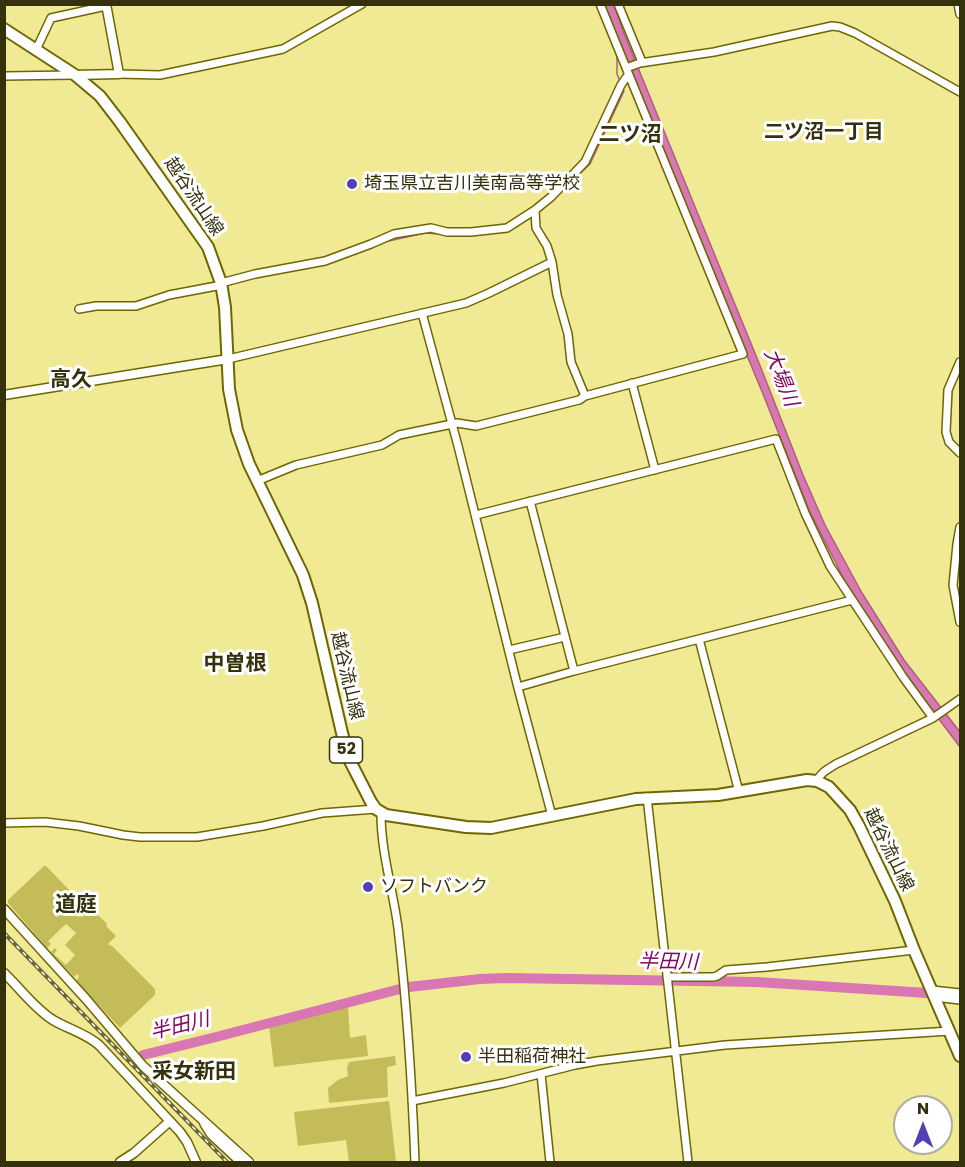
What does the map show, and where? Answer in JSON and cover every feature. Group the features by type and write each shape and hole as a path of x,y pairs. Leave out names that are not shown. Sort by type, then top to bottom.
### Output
{"main road":[{"name":"越谷流山線","path":"4,29 75,75 106,103 198,231 213,258 222,284 230,389 237,430 257,481 303,575 312,603 347,754 360,784 379,811"},
{"path":"379,811 482,828 500,827 647,797 718,795 799,781 817,781"},
{"name":"越谷流山線","path":"817,781 836,793 859,826 895,901 960,1056"}],"street":[{"path":"4,76 160,75 283,49 362,4"},
{"path":"257,481 296,465 382,446 399,435 452,423 476,426 743,354 600,4"},
{"path":"618,4 641,62"},
{"path":"958,4 960,14"},
{"path":"36,50 51,18 106,5 119,74"},
{"path":"79,309 96,306 136,306 169,295 222,284 255,274 325,261 394,234 431,228 447,232 471,232 507,228 535,213 585,162 627,70 641,62 714,52 832,26 855,33 960,92"},
{"path":"535,213 536,228 547,246 552,262 557,295 568,334 571,362 585,396"},
{"path":"4,395 228,359 466,303 552,262"},
{"path":"423,313 552,816"},
{"path":"960,362 948,390 946,432 949,442 960,453"},
{"path":"632,383 655,470"},
{"path":"476,515 776,439 830,566 903,677 934,717"},
{"path":"530,501 574,671"},
{"path":"960,527 953,585 960,622"},
{"path":"518,687 852,600"},
{"path":"509,650 565,636"},
{"path":"699,639 739,792"},
{"path":"817,781 819,776 836,764 934,717 960,699"},
{"path":"647,797 688,1162"},
{"path":"4,823 45,822 140,837 197,837 272,825 322,813 379,811 397,924 405,997 415,1162"},
{"path":"4,909 143,1066 249,1162"},
{"path":"667,979 713,977 726,970 914,950"},
{"path":"4,973 47,1016 88,1036 99,1045 184,1136 196,1162"},
{"path":"933,994 960,993"},
{"path":"933,994 960,1000"},
{"path":"412,1101 504,1083 597,1061 759,1042 950,1031"},
{"path":"541,1074 550,1162"},
{"path":"202,1119 211,1135 240,1162"},
{"path":"120,1162 134,1153 170,1121"}],"shaded area":[{"path":"604,5 614,5 825,525 862,593 904,660 960,732 960,747 879,640 850,591 809,510"},
{"path":"44,866 107,924 106,926 116,936 108,944 155,989 155,995 120,1028 76,981 79,976 77,974 74,977 51,952 55,948 57,950 54,954 66,965 75,955 65,945 76,933 66,924 48,941 51,944 47,948 8,903 8,900"},
{"path":"348,1007 350,1038 366,1035 368,1056 274,1067 269,1026"},
{"path":"395,1056 396,1065 387,1067 388,1097 329,1103 328,1088 348,1076 349,1062"},
{"path":"389,1101 396,1162 349,1162 346,1140 298,1146 294,1112"}],"waterway":[{"path":"617,57 619,79"},
{"path":"561,192 590,164 623,89"},
{"path":"384,242 425,233 476,235"},
{"path":"316,266 365,250"},
{"path":"172,291 214,282"},
{"path":"120,303 142,301"},
{"name":"半田川","path":"409,987 507,978 757,982 927,993"},
{"name":"半田川","path":"143,1055 400,989"}],"railway":[{"path":"4,933 227,1162"}],"place":[{"name":"埼玉県立吉川美南高等学校","path":"352,184"},
{"name":"ソフトバンク","path":"368,887"},
{"name":"半田稲荷神社","path":"466,1057"}],"district":[{"name":"二ツ沼一丁目","path":"824,133"},
{"name":"二ツ沼","path":"630,136"},
{"name":"高久","path":"71,381"},
{"name":"中曽根","path":"235,665"},
{"name":"道庭","path":"76,906"},
{"name":"采女新田","path":"194,1073"}],"water label":[{"name":"大場川","path":"780,378"}]}
